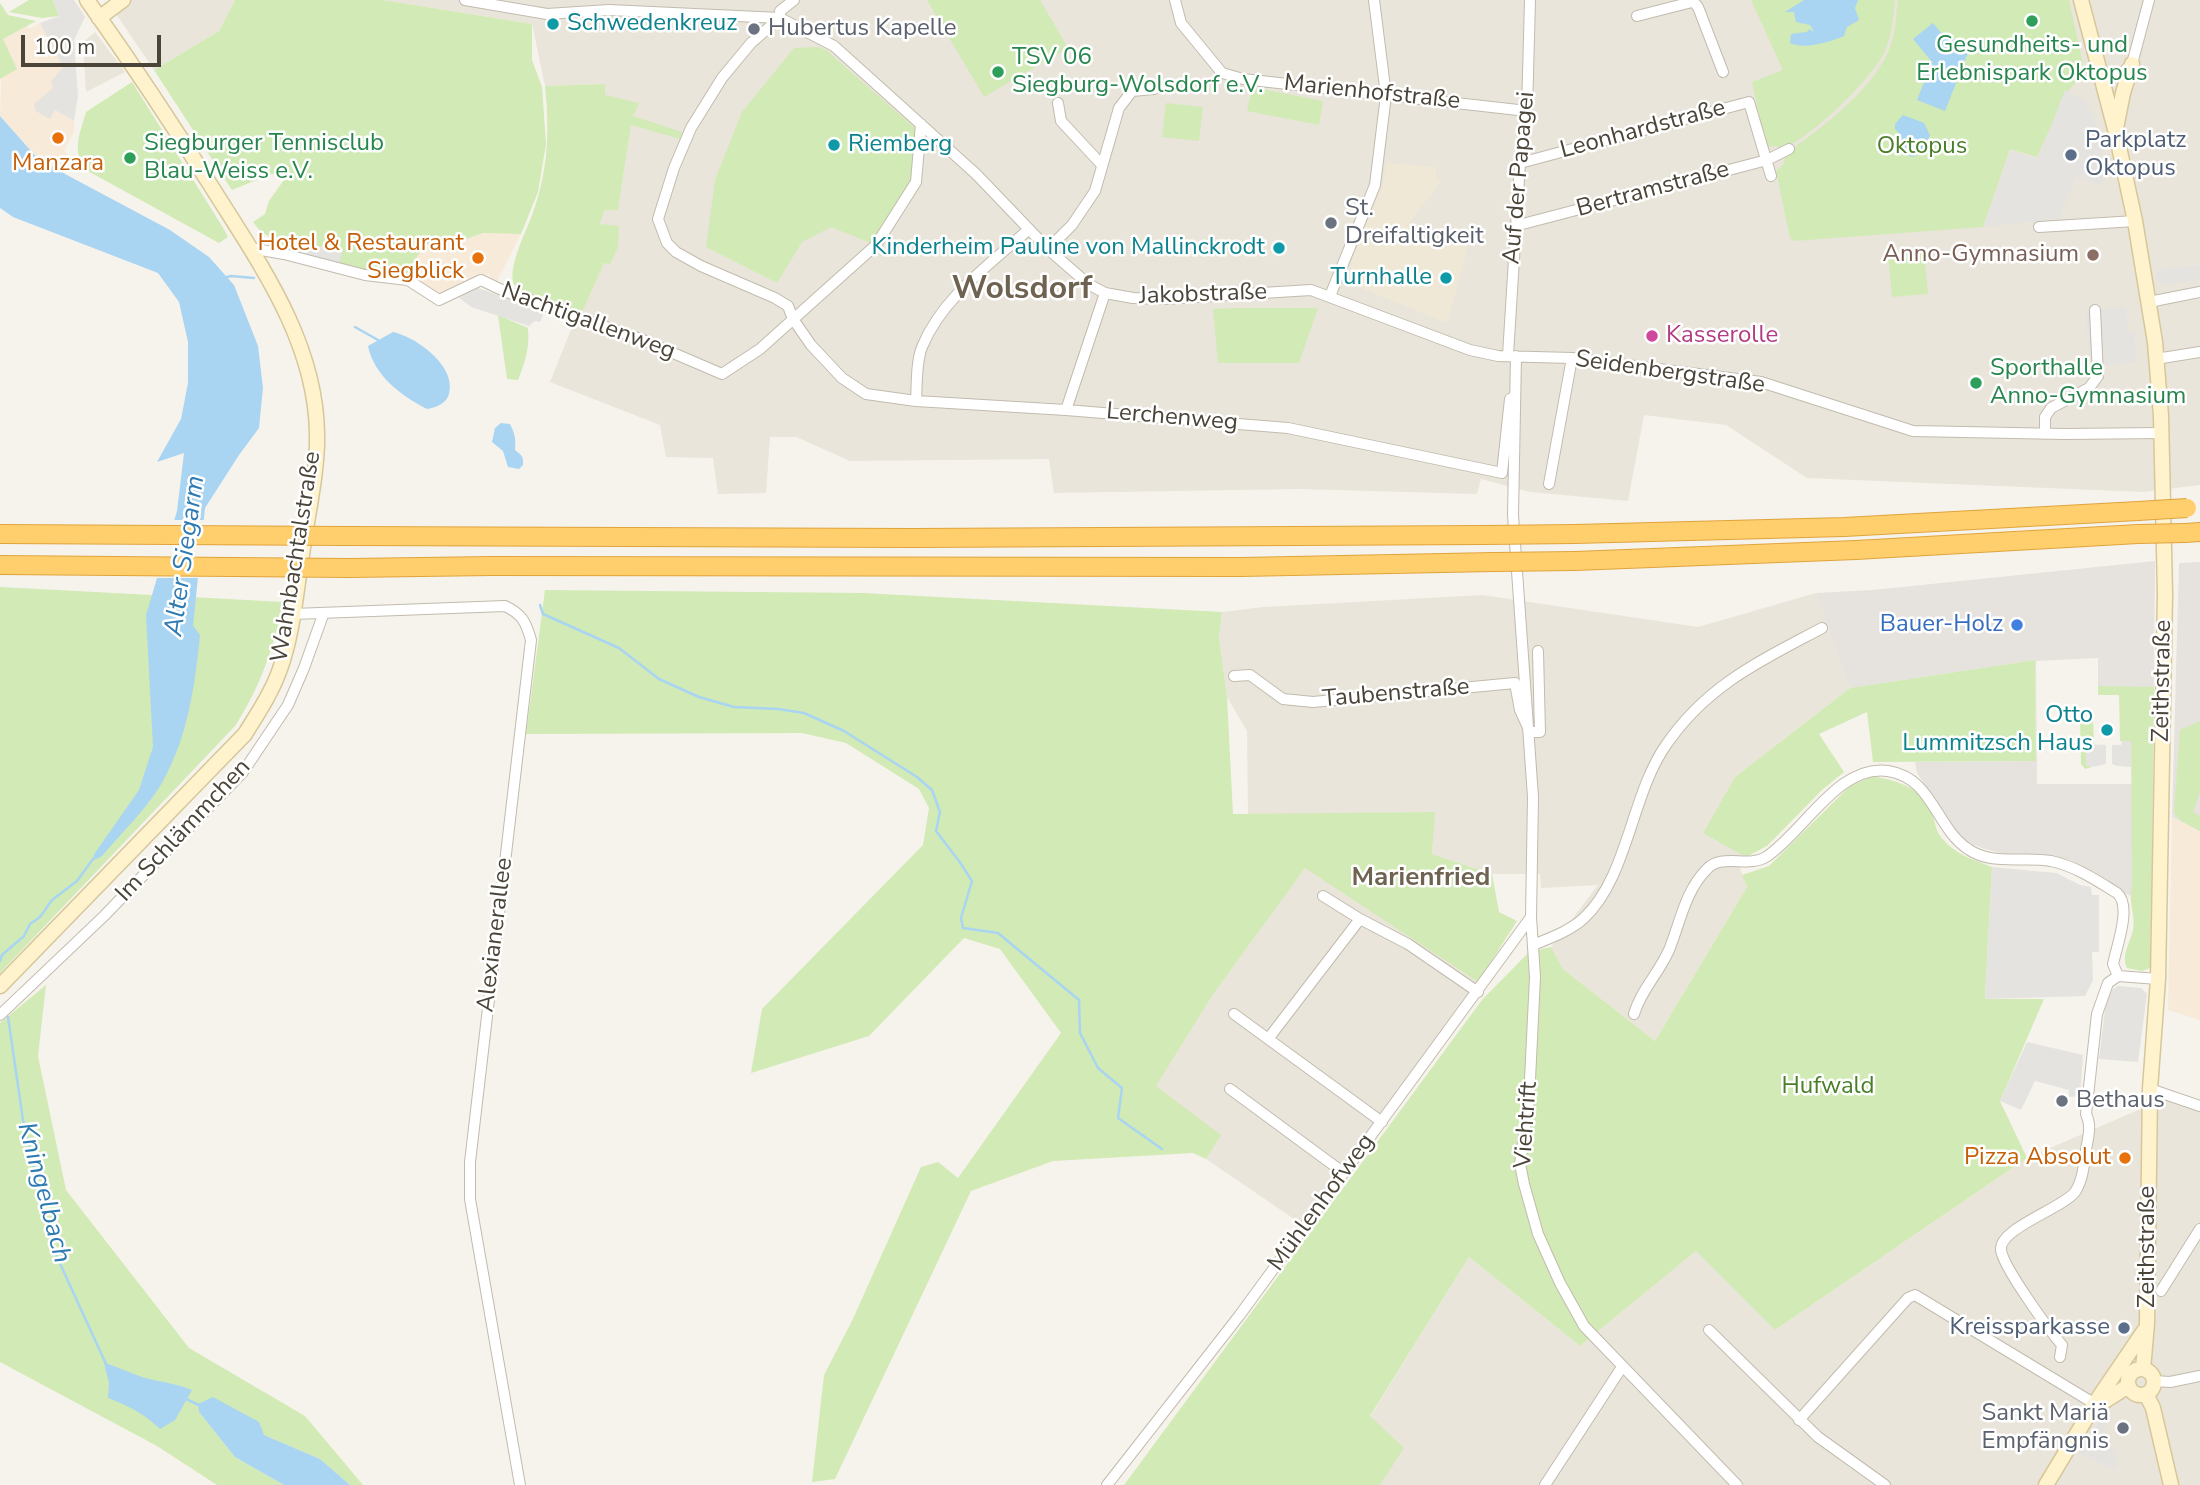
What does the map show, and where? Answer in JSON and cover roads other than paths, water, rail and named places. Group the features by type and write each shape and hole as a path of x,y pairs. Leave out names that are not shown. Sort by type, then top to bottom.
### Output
{"highway":[{"path":"0,534 942,538 1574,534 1844,527 2193,508"},
{"path":"0,565 349,568 1241,567 1575,561 2193,533"}],"street":[{"name":"Wahnbachtalstraße","path":"0,986 245,734 265,702 281,668 293,614 317,435 305,358 294,328 250,248 163,109 87,0"},
{"path":"99,18 123,0"},
{"path":"464,0 547,14 609,10 780,18"},
{"name":"Lerchenweg","path":"794,0 780,11 780,18 751,43 722,78 691,128 674,168 658,219 667,243 676,252 788,306 793,320 811,345 842,378 866,394 916,401 1289,428 1502,473 1510,400 1514,397"},
{"name":"Marienhofstraße","path":"1175,0 1181,23 1222,73 1243,79 1527,111"},
{"path":"1330,296 1375,184 1386,95 1374,0"},
{"name":"Auf der Papagei","path":"1513,515 1512,355 1515,226 1527,111 1530,0"},
{"name":"Zeithstraße","path":"2081,0 2116,133 2135,220 2157,359 2161,433 2165,594 2158,979 2150,1089 2147,1324 2143,1369"},
{"path":"2116,133 2123,93 2149,0"},
{"path":"1637,16 1692,1 1698,7 1723,72"},
{"name":"Jakobstraße","path":"780,18 834,46 976,174 1048,249 1088,284 1105,293 1133,298 1164,299 1311,290 1470,350 1512,355"},
{"path":"2101,79 2120,74 2132,64"},
{"path":"1048,249 1072,225 1095,191 1119,108 1132,91 1154,89"},
{"name":"Leonhardstraße","path":"1520,163 1749,102 1767,160"},
{"path":"1058,103 1061,121 1102,165"},
{"path":"793,320 876,245 916,182 921,124"},
{"name":"Bertramstraße","path":"1515,226 1767,160 1789,149"},
{"path":"1767,160 1771,176"},
{"path":"2039,227 2135,220"},
{"path":"916,401 921,349 936,318 974,278 1028,230"},
{"name":"Nachtigallenweg","path":"250,248 365,275 408,280 439,300 481,280 542,305 643,340 722,374 760,349 793,320"},
{"path":"2149,302 2200,292"},
{"path":"1066,410 1105,293"},
{"path":"2045,434 2045,417 2051,408 2088,388 2098,376 2095,310"},
{"path":"2157,359 2200,352"},
{"name":"Seidenbergstraße","path":"1512,355 1572,358 1760,383 1913,431 2161,433"},
{"path":"1549,484 1572,358"},
{"name":"Viehtrift","path":"1513,515 1533,797 1531,917 1535,977 1532,1048 1520,1164 1524,1184 1538,1234 1560,1283 1584,1326 1737,1485"},
{"name":"Alexianerallee","path":"293,614 323,615 505,606 519,613 526,623 531,640 470,1161 470,1199 520,1485"},
{"name":"Im Schlämmchen","path":"0,1015 104,916 243,772 288,705 323,615"},
{"path":"1532,945 1583,919 1597,902 1609,883 1652,769 1665,746 1693,710 1717,688 1770,655 1822,628"},
{"name":"Viehtrift","path":"1530,732 1540,732 1538,651"},
{"name":"Taubenstraße","path":"1234,676 1250,675 1283,699 1313,702 1515,683 1520,710 1530,732"},
{"path":"1634,1014 1639,998 1668,951 1680,914 1706,869 1716,861 1749,862 1765,858 1844,783 1864,772 1888,771 1914,780 1933,801 1943,824 1958,841 1976,855 2067,864 2117,892 2125,909 2113,964 2118,976"},
{"path":"1323,896 1408,944 1478,992"},
{"name":"Mühlenhofweg","path":"1107,1485 1239,1316 1531,917"},
{"path":"1268,1039 1360,919"},
{"path":"2060,1357 2062,1345 2040,1319 2006,1262 2001,1245 2008,1235 2069,1197 2079,1183 2091,1123 2086,1114 2097,1014 2108,983 2118,976 2158,979"},
{"path":"1234,1014 1382,1122"},
{"path":"1230,1089 1344,1173"},
{"path":"2150,1089 2200,1106"},
{"path":"2161,1292 2200,1229"},
{"path":"1799,1420 1908,1298 1915,1295 2094,1406"},
{"path":"2046,1485 2094,1406 2139,1341 2147,1324"},
{"path":"1709,1330 1818,1437 1885,1485"},
{"path":"1545,1485 1622,1367"},
{"path":"2143,1369 2151,1373 2154,1381 2153,1387 2146,1394 2135,1394 2128,1386 2130,1374 2143,1369"},
{"path":"2154,1381 2170,1382 2200,1376"},
{"path":"2094,1406 2128,1386"},
{"path":"2146,1394 2153,1408 2171,1485"}],"water":[{"path":"1804,0 1858,0 1855,8 1859,20 1847,27 1844,36 1831,41 1810,45 1790,43 1791,34 1807,32 1809,29 1814,32 1810,25 1796,22 1794,12 1785,12"},
{"path":"1933,23 1943,35 1971,45 1945,111 1917,100 1932,62 1913,39"},
{"path":"1903,115 1924,123 1930,135 1923,152 1913,157 1897,151 1895,146 1900,134 1895,129 1895,124"},
{"name":"Alter Siegarm","path":"0,116 39,160 50,167 56,166 65,174 170,230 209,257 234,285 258,346 263,388 259,428 205,508 193,626 200,635 198,654 193,691 179,746 172,764 150,801 102,856 92,861 139,790 153,747 146,615 177,511 184,453 157,462 181,419 188,383 188,342 179,302 158,273 13,217 0,208"},
{"path":"393,332 423,346 441,363 450,384 448,397 441,405 427,409 418,404 390,384 376,367 368,346"},
{"path":"501,423 510,424 513,431 515,450 523,460 519,469 508,467 503,451 492,442 495,428"},
{"path":"104,1363 142,1377 192,1390 175,1420 160,1429 136,1410 108,1398 109,1383"},
{"path":"213,1397 259,1422 264,1435 320,1459 350,1485 284,1485 235,1457 199,1412 198,1404"}],"waterway":[{"path":"227,277 254,278"},
{"path":"355,327 378,340"},
{"path":"540,605 543,614 619,648 659,679 699,697 734,707 804,713 844,731 917,777 932,790 940,812 936,831 972,881 961,918 963,928 998,933 1079,1000 1080,1033 1098,1068 1122,1088 1118,1118 1162,1149"},
{"name":"Kningelbach","path":"0,961 2,955 24,936 30,924 40,917 52,900 77,881 93,859"},
{"name":"Kningelbach","path":"8,1017 23,1120 52,1246 106,1364"},
{"name":"Kningelbach","path":"186,1399 199,1405"}],"place":[{"name":"Gesundheits- und Erlebnispark Oktopus","path":"2032,21"},
{"name":"Schwedenkreuz","path":"553,24"},
{"name":"Hubertus Kapelle","path":"754,29"},
{"name":"TSV 06 Siegburg-Wolsdorf e.V.","path":"998,72"},
{"name":"Manzara","path":"58,138"},
{"name":"Riemberg","path":"834,145"},
{"name":"Parkplatz Oktopus","path":"2071,155"},
{"name":"Siegburger Tennisclub Blau-Weiss e.V.","path":"130,158"},
{"name":"St. Dreifaltigkeit","path":"1331,223"},
{"name":"Kinderheim Pauline von Mallinckrodt","path":"1279,248"},
{"name":"Anno-Gymnasium","path":"2093,255"},
{"name":"Hotel & Restaurant Siegblick","path":"478,258"},
{"name":"Turnhalle","path":"1446,278"},
{"name":"Kasserolle","path":"1652,336"},
{"name":"Sporthalle Anno-Gymnasium","path":"1976,383"},
{"name":"Bauer-Holz","path":"2017,625"},
{"name":"Otto Lummitzsch Haus","path":"2107,730"},
{"name":"Bethaus","path":"2062,1101"},
{"name":"Pizza Absolut","path":"2125,1158"},
{"name":"Kreissparkasse","path":"2124,1328"},
{"name":"Sankt Mariä Empfängnis","path":"2123,1428"}],"district":[{"name":"Wolsdorf","path":"1022,290"},
{"name":"Marienfried","path":"1421,879"}],"park label":[{"name":"Oktopus","path":"1922,147"},
{"name":"Hufwald","path":"1828,1087"}]}
